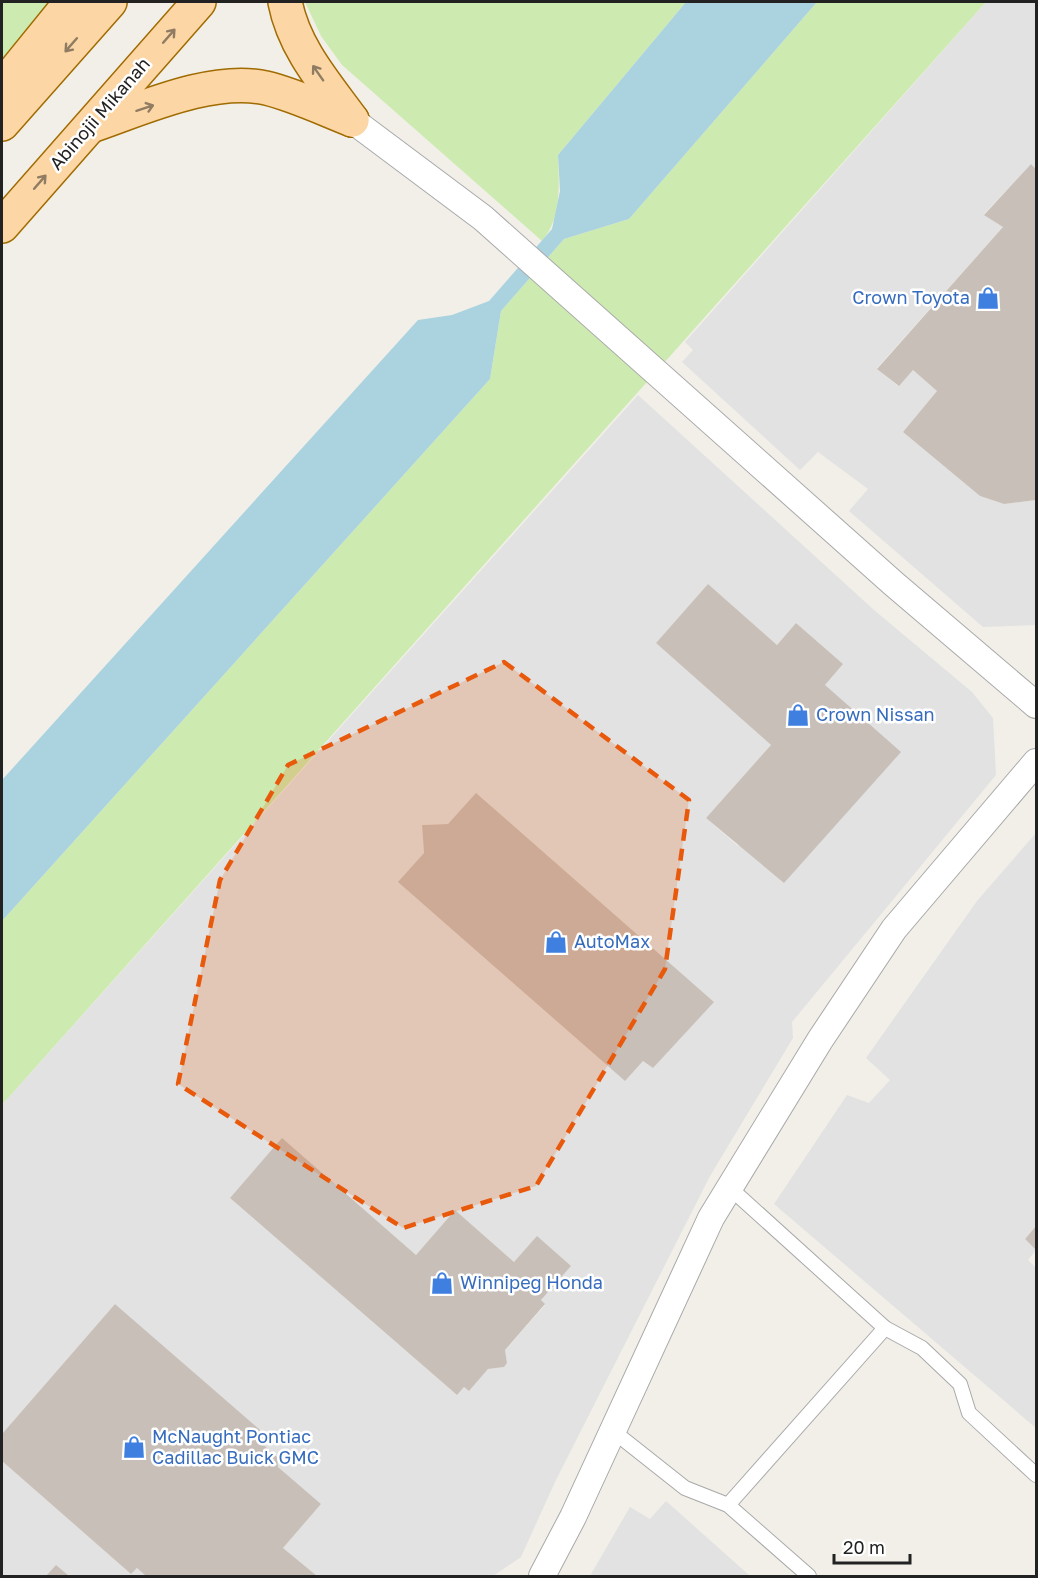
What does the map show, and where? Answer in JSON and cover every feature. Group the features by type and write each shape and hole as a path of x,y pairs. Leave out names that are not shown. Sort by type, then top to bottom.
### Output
{"main road":[{"path":"2,87 71,2"},
{"path":"2,124 110,2"},
{"name":"Abinojii Mikanah","path":"2,226 199,2"},
{"path":"285,2 293,31 302,49 352,120"},
{"path":"89,126 187,94 218,87 245,86 263,87 286,94 352,120"}],"street":[{"path":"352,120 483,218 894,584 1036,705"},
{"path":"542,1576 613,1431 711,1218 820,1040 894,929 1036,762"}],"lane":[{"path":"730,1188 885,1328 922,1348 960,1383 969,1413 1036,1475"},
{"path":"728,1506 885,1328"},
{"path":"613,1431 685,1488 728,1506 809,1576"}],"highlighted area":[{"path":"504,662 689,800 665,969 536,1186 403,1228 178,1084 220,880 288,765"}],"green space":[{"path":"2,2 53,2 2,59"},
{"path":"305,2 686,2 558,155 559,189 556,211 553,222 542,241 342,65 321,36"},
{"path":"817,2 986,2 2,1105 2,921 490,379 501,311 564,239 629,219"}],"shaded area":[{"path":"986,2 1036,2 1036,169 1031,164 984,214 1003,227 877,368 898,386 913,370 937,391 903,432 980,496 1004,504 1036,500 1036,625 983,627 849,511 868,489 818,452 800,470 682,362 693,350 685,342"},
{"path":"638,395 874,610 972,692 993,718 996,775 792,1022 793,1038 710,1176 555,1482 521,1557 493,1576 317,1576 283,1548 321,1504 278,1467 277,1457 255,1437 259,1430 115,1304 2,1434 2,1105","holes":["708,584 777,645 796,623 843,664 825,685 738,846 706,818 771,745 656,643","476,794 713,1001 653,1068 643,1061 625,1081 399,882 424,853 422,825 448,824","282,1139 416,1255 455,1210 514,1262 571,1266 541,1300 545,1305 505,1350 507,1362 504,1367 488,1369 469,1391 464,1387 457,1395 230,1198"]},
{"path":"1036,833 1036,1226 1025,1239 1036,1250 1028,1260 1036,1268 1036,1428 774,1204 847,1095 869,1103 890,1080 866,1058 977,901"},
{"path":"2,1461 131,1574 137,1568 146,1576 69,1576 56,1566 46,1576 2,1576"},
{"path":"666,1501 750,1576 590,1576 630,1507 650,1519"}],"water":[{"path":"686,2 817,2 629,219 564,239 501,311 490,379 2,921 2,780 418,320 452,315 489,301 552,229 560,191 558,155"}],"building":[{"name":"Crown Toyota","path":"1031,164 1036,169 1036,500 1004,504 980,496 903,432 937,391 913,370 899,386 877,369 1003,227 984,215"},
{"name":"Crown Nissan","path":"708,584 777,645 796,623 843,664 825,685 901,752 784,883 706,818 771,745 656,643"},
{"name":"AutoMax","path":"476,793 714,1002 653,1068 643,1061 625,1081 398,882 424,853 422,825 448,824"},
{"name":"Winnipeg Honda","path":"282,1138 416,1255 455,1210 514,1262 537,1236 571,1266 541,1300 545,1304 505,1350 507,1363 504,1367 488,1369 469,1391 464,1387 457,1395 230,1198"},
{"path":"1036,1226 1036,1250 1025,1239"},
{"name":"McNaught Pontiac Cadillac Buick GMC","path":"115,1304 260,1430 255,1437 277,1457 278,1467 321,1504 283,1548 317,1576 146,1576 137,1568 131,1574 2,1461 2,1434"},
{"path":"56,1565 69,1576 46,1576"}],"place":[{"name":"Crown Toyota","path":"988,298"},
{"name":"Crown Nissan","path":"798,715"},
{"name":"AutoMax","path":"556,942"},
{"name":"Winnipeg Honda","path":"442,1283"},
{"name":"McNaught Pontiac Cadillac Buick GMC","path":"134,1447"}]}
